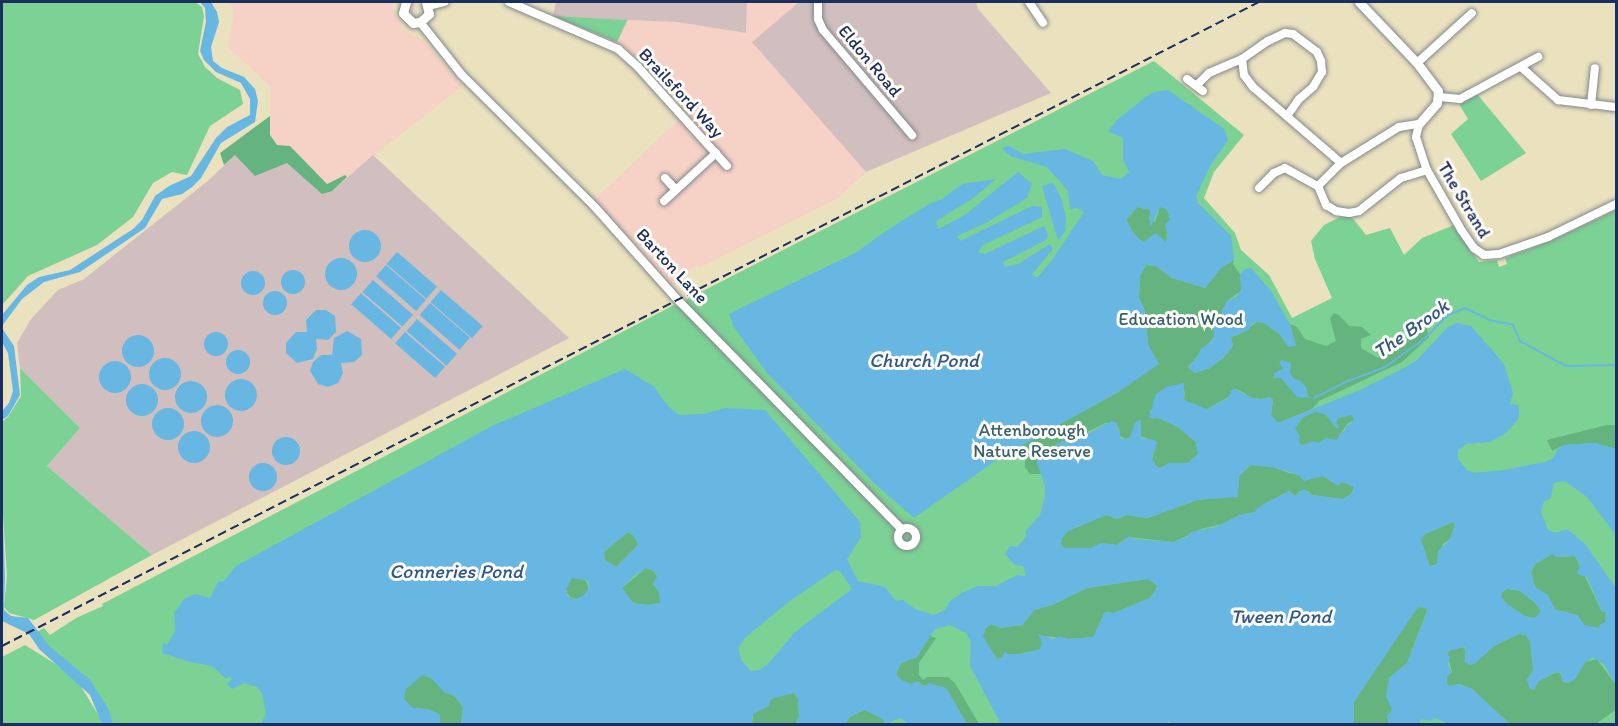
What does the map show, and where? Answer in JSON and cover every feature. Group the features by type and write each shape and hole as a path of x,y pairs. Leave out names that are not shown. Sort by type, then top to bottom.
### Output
{"street":[{"name":"Barton Lane","path":"406,2 404,16 410,21 420,22 461,74 594,206 678,299 902,530"},
{"path":"420,22 429,14 427,4 444,2"},
{"name":"Brailsford Way","path":"509,2 618,49 638,67 727,166"},
{"name":"Eldon Road","path":"818,2 818,19 824,30 912,135"},
{"path":"1029,2 1043,23"},
{"path":"1365,3 1433,83 1440,97"},
{"path":"1417,63 1470,17"},
{"path":"1187,79 1199,88 1209,73 1242,59 1248,52 1285,33 1301,38 1317,52 1322,61 1319,78 1287,116"},
{"path":"1440,97 1460,99 1538,57"},
{"path":"1242,59 1244,75 1253,87 1341,163"},
{"path":"1521,68 1558,99 1617,107"},
{"path":"1591,105 1595,72 1604,78"},
{"path":"1318,186 1341,163 1399,128 1419,124 1434,109 1440,97"},
{"name":"The Strand","path":"1419,124 1416,137 1427,170 1462,231 1474,248 1484,255 1499,254 1548,237 1617,204"},
{"path":"664,201 716,153"},
{"path":"1259,188 1274,173 1285,168 1318,186 1326,205 1336,211 1350,213 1359,211 1401,178 1427,170"},
{"path":"665,178 676,190"}],"shaded area":[{"path":"229,2 394,2 392,6 402,29 424,41 462,86 347,177 345,175 327,184 290,146 277,145 270,135 271,87 228,47 234,12"},
{"path":"556,2 747,2 746,33 677,22 628,20 617,42 553,16"},
{"path":"747,2 814,2 752,42 866,172 838,198 701,267 696,265 672,286 594,200 689,110 640,60 617,42 627,20 677,22 745,33"},
{"path":"976,2 978,9 1051,93 866,172 752,42 798,3"},
{"path":"235,155 287,163 332,191 373,155 569,338 152,555 47,466 80,428 20,368 17,343 31,319 58,290 84,279 209,180"}],"green space":[{"path":"2,2 195,2 202,7 204,16 198,54 205,67 217,78 240,90 243,104 210,126 187,175 172,172 153,183 133,217 97,245 28,276 2,305"},
{"path":"553,16 627,20 617,42"},
{"name":"Attenborough Nature Reserve","path":"1154,61 1244,135 1214,172 1204,198 1235,233 1241,250 1269,275 1292,318 1332,298 1315,259 1311,241 1324,225 1338,218 1351,216 1366,235 1390,228 1404,255 1422,238 1454,225 1479,262 1497,260 1499,267 1507,264 1505,258 1551,241 1616,210 1616,724 106,724 99,706 82,683 31,635 44,628 50,635 76,618 103,606 102,604 674,305 680,307 687,299"},
{"path":"1477,94 1526,153 1481,181 1451,134 1468,119 1459,104"},
{"path":"270,116 270,135 277,145 290,146 327,184 345,175 347,177 332,191 322,194 287,163 255,176 235,155 224,165 220,153"},
{"path":"1137,207 1151,210 1149,219 1155,222 1160,207 1167,209 1170,219 1166,242 1143,243 1134,234 1126,220"},
{"name":"Education Wood","path":"1234,260 1233,264 1240,274 1242,290 1227,301 1223,320 1214,337 1188,367 1195,373 1210,368 1223,358 1233,346 1231,337 1257,322 1264,323 1296,346 1290,324 1297,327 1305,339 1326,346 1336,341 1330,319 1333,313 1339,315 1349,326 1362,327 1371,335 1361,339 1361,348 1378,358 1385,348 1398,345 1426,327 1429,337 1402,362 1319,401 1312,409 1278,423 1271,415 1273,400 1270,397 1252,398 1237,389 1207,409 1187,403 1184,400 1185,391 1156,417 1178,427 1196,442 1198,454 1188,463 1169,463 1160,468 1156,466 1152,459 1157,442 1140,436 1141,421 1139,420 1130,437 1126,439 1120,436 1119,428 1106,423 1081,435 1079,440 1063,441 1048,450 1037,453 1041,474 1030,474 1025,467 1025,458 1017,448 1120,391 1148,344 1145,311 1139,298 1140,276 1146,265 1156,266 1172,278 1205,288 1221,268"},
{"path":"20,368 80,428 47,466 152,555 34,620 9,613 4,607 7,576 2,500 2,422 8,417 21,396"},
{"path":"1322,412 1336,424 1336,420 1345,415 1354,415 1354,420 1347,424 1337,440 1303,445 1299,443 1295,428 1303,417"},
{"path":"1607,425 1616,425 1616,449 1595,443 1564,445 1552,451 1547,440"},
{"path":"1251,465 1267,465 1312,478 1323,476 1330,481 1349,483 1354,487 1352,493 1343,499 1312,495 1308,491 1300,491 1295,496 1289,491 1264,504 1256,512 1239,515 1230,522 1201,529 1174,542 1128,537 1117,545 1101,543 1091,548 1064,548 1061,544 1062,538 1068,531 1106,515 1117,519 1127,515 1148,518 1197,500 1226,497 1238,489 1239,476"},
{"path":"1453,522 1455,525 1450,539 1443,544 1437,564 1430,566 1420,540 1425,534"},
{"path":"628,532 634,536 638,545 616,567 605,560 604,552"},
{"path":"1552,554 1558,557 1575,556 1602,612 1606,612 1605,623 1599,629 1583,625 1567,612 1555,610 1547,595 1535,587 1531,573 1535,564"},
{"path":"646,568 654,571 657,577 653,584 659,592 661,603 648,605 633,603 622,588"},
{"path":"577,577 585,580 588,588 585,596 577,599 569,596 566,588 569,580"},
{"path":"1148,579 1158,586 1150,598 1114,613 1105,612 1093,637 1069,639 1046,636 1041,649 997,659 983,637 985,629 991,624 1001,628 1022,625 1034,610 1052,605 1087,588"},
{"path":"1507,589 1520,591 1533,601 1541,610 1538,616 1534,618 1525,616 1508,605 1502,598 1502,592"},
{"path":"1417,607 1428,608 1407,663 1389,678 1392,711 1387,716 1389,724 1354,724 1354,702"},
{"path":"1519,634 1526,635 1530,641 1533,670 1527,680 1539,681 1557,672 1560,673 1564,682 1568,683 1575,679 1585,662 1597,659 1616,685 1615,710 1596,724 1510,724 1472,689 1459,684 1450,686 1447,684 1447,676 1452,672 1447,653 1449,651 1462,646 1477,661 1494,646"},
{"path":"929,636 936,638 919,663 919,675 923,680 927,677 948,677 955,683 979,724 967,724 946,688 911,684 901,680 896,674 901,663 917,657"},
{"path":"25,645 57,665 80,685 104,724 2,724 2,657"},
{"path":"422,675 431,678 445,692 455,696 463,708 461,724 440,724 440,715 428,709 412,708 404,699 405,689"},
{"path":"794,692 798,699 799,716 796,724 752,724 753,714 768,706 771,699"},
{"path":"864,710 884,719 885,723 845,724 850,717"}],"water":[{"path":"200,2 211,2 217,12 219,22 211,47 213,61 222,68 244,77 255,89 258,101 255,122 221,143 201,178 192,187 182,194 162,199 145,228 80,272 44,282 22,299 2,326 2,315 27,285 39,277 70,270 133,229 142,220 155,196 169,186 191,176 216,138 227,127 250,115 250,99 241,83 216,72 204,60 200,51 206,22 205,8"},
{"name":"Church Pond","path":"1168,90 1224,129 1228,140 1210,166 1196,196 1198,203 1231,236 1234,260 1221,268 1205,288 1172,278 1156,266 1146,265 1140,276 1139,298 1145,311 1148,344 1159,364 1120,391 998,459 914,518 874,483 767,373 734,327 729,314 857,252 886,231 929,204 942,199 962,184 996,179 972,199 936,221 939,229 966,214 1018,172 1032,184 1027,198 986,223 957,236 960,241 1032,206 1042,207 1042,217 983,245 978,252 985,254 1044,226 1048,234 1046,240 1003,262 1005,267 1018,264 1050,244 1053,249 1032,274 1037,278 1084,212 1077,208 1070,209 1068,191 1047,167 1010,156 1002,148 1009,146 1023,154 1065,149 1093,161 1102,175 1121,179 1129,172 1123,159 1123,138 1108,131 1119,118 1154,92","holes":["1137,207 1150,210 1150,228 1160,207 1167,209 1170,219 1165,225 1168,234 1166,242 1156,233 1143,242 1134,234 1126,220"]},
{"path":"1053,183 1061,198 1066,217 1065,232 1058,240 1042,186"},
{"path":"365,230 376,235 381,246 376,257 365,262 354,257 349,246 354,235"},
{"path":"397,252 437,287 427,299 387,264"},
{"path":"341,258 352,263 357,274 352,285 341,290 330,285 325,274 330,263"},
{"path":"386,265 426,300 416,311 376,276"},
{"path":"1251,268 1271,291 1290,324 1296,346 1288,347 1279,334 1264,323 1256,322 1249,330 1231,337 1233,346 1223,358 1210,368 1195,373 1188,368 1198,356 1201,348 1209,344 1214,337 1213,327 1222,320 1222,310 1227,301 1236,297 1241,290 1240,274 1245,269"},
{"path":"293,270 302,273 305,282 302,291 293,294 284,291 281,282 284,273"},
{"path":"253,271 262,274 265,283 262,292 253,295 244,292 241,283 244,274"},
{"path":"373,280 413,315 403,327 363,292"},
{"path":"441,290 483,326 472,338 431,302"},
{"path":"275,291 284,294 287,303 284,312 275,315 266,312 263,303 266,294"},
{"path":"361,293 401,328 391,339 351,304"},
{"path":"430,303 470,338 460,350 420,315"},
{"path":"316,310 326,310 335,316 336,332 328,340 316,339 317,349 313,359 297,363 286,353 286,343 296,332 307,332 306,320"},
{"path":"417,319 457,354 447,366 407,331"},
{"path":"1457,323 1471,326 1504,364 1513,393 1510,404 1518,405 1519,409 1519,418 1505,434 1490,442 1466,444 1458,451 1458,459 1467,470 1474,473 1504,470 1545,462 1553,458 1557,450 1564,445 1595,443 1616,449 1616,535 1587,497 1565,481 1554,483 1550,499 1544,501 1541,512 1548,530 1556,533 1567,529 1585,544 1616,588 1616,685 1603,663 1593,658 1585,662 1575,679 1568,683 1562,681 1561,673 1556,672 1539,681 1534,690 1530,689 1527,680 1533,670 1530,641 1526,635 1519,634 1494,646 1474,664 1469,665 1465,662 1465,647 1449,651 1447,653 1450,658 1448,665 1452,673 1447,676 1447,684 1450,686 1459,684 1472,689 1510,724 1449,724 1435,718 1431,721 1421,719 1419,724 1389,724 1387,716 1392,711 1386,696 1389,678 1407,663 1428,609 1418,607 1354,702 1354,724 1172,724 1169,721 1167,724 1001,724 970,666 971,642 966,633 950,625 935,629 917,657 901,663 896,674 901,680 911,684 919,681 923,687 929,683 946,688 967,724 907,724 901,718 884,724 883,719 864,710 850,717 845,724 796,724 799,716 798,699 794,693 771,699 769,706 753,714 752,724 461,724 463,708 455,696 445,693 431,678 423,675 406,689 404,699 413,708 428,709 440,715 440,724 261,724 266,714 262,693 257,687 244,683 232,689 227,684 232,679 229,676 226,679 212,666 162,653 163,643 167,645 175,631 174,613 184,599 195,594 210,598 218,582 224,581 236,566 492,426 625,369 653,386 668,406 679,415 703,414 726,408 765,410 860,522 861,537 847,559 858,581 885,587 896,601 903,600 915,609 934,615 945,610 950,601 978,586 996,586 1017,575 1026,576 1023,566 1015,565 1005,554 1010,546 1017,547 1027,536 1025,532 1040,515 1045,486 1037,463 1037,453 1048,450 1063,441 1079,440 1083,430 1089,433 1112,421 1117,423 1121,439 1126,439 1130,437 1135,423 1139,420 1141,421 1141,438 1155,440 1157,443 1152,459 1156,466 1160,468 1169,463 1188,463 1198,454 1196,442 1178,427 1159,418 1149,417 1156,394 1166,387 1184,383 1184,400 1207,409 1228,398 1233,388 1252,398 1270,397 1273,400 1271,415 1278,423 1360,390 1402,369 1416,361 1448,327","holes":["1315,412 1325,414 1336,428 1339,428 1336,421 1341,417 1352,415 1354,420 1345,427 1345,431 1340,433 1337,440 1326,438 1319,443 1313,441 1303,445 1299,443 1300,436 1295,428 1303,417","1251,465 1277,468 1298,475 1304,481 1323,476 1338,486 1342,482 1354,487 1352,493 1343,499 1312,495 1304,489 1295,496 1289,491 1257,508 1255,512 1239,515 1216,527 1191,532 1187,537 1174,542 1134,539 1130,536 1117,545 1101,543 1091,548 1064,548 1061,544 1062,538 1068,531 1106,515 1117,519 1127,515 1148,518 1197,500 1238,497 1239,476","1453,522 1455,525 1450,539 1438,551 1437,564 1430,566 1421,540 1425,534","628,532 634,536 638,545 616,567 605,560 604,552","1552,554 1557,557 1575,556 1580,565 1577,574 1587,577 1602,612 1606,612 1605,623 1600,624 1599,628 1584,625 1578,615 1556,610 1547,594 1535,587 1531,573 1535,564","646,568 654,571 657,577 653,583 659,592 660,603 648,605 633,603 622,588","835,570 840,571 852,589 795,632 769,663 760,670 751,671 742,661 738,649 745,638 787,603","572,578 588,581 589,588 583,596 576,599 568,597 566,590","1148,579 1158,586 1150,598 1114,613 1105,612 1093,637 1069,639 1059,636 1054,639 1038,634 1042,642 1040,649 1022,654 1007,654 1005,651 1002,658 997,659 983,637 985,629 991,624 1001,628 1022,625 1034,610 1052,605 1087,588","1507,589 1520,591 1541,610 1534,618 1525,616 1502,598 1502,592"]},
{"path":"2,328 14,346 20,395 8,416 2,420 2,411 9,403 13,391 8,353 2,342"},
{"path":"347,331 361,339 362,355 354,362 341,363 343,373 338,383 328,387 318,384 310,371 313,362 321,355 332,355 334,338"},
{"path":"216,332 225,335 228,344 225,353 216,356 207,353 204,344 207,335"},
{"path":"405,332 445,367 435,378 395,343"},
{"path":"138,335 149,340 154,351 149,362 138,367 127,362 122,351 127,340"},
{"path":"238,350 247,353 250,362 247,371 238,374 229,371 226,362 229,353"},
{"path":"165,358 176,363 181,374 176,385 165,390 154,385 149,374 154,363"},
{"path":"1282,360 1291,363 1290,373 1293,378 1306,387 1308,396 1314,398 1297,397 1281,378 1274,378 1274,373 1283,369 1279,362"},
{"path":"115,361 126,366 131,377 126,388 115,393 104,388 99,377 104,366"},
{"path":"241,379 252,384 257,395 252,406 241,411 230,406 225,395 230,384"},
{"path":"191,381 202,386 207,397 202,408 191,413 180,408 175,397 180,386"},
{"path":"142,384 153,389 158,400 153,411 142,416 131,411 126,400 131,389"},
{"path":"217,405 228,410 233,421 228,432 217,437 206,432 201,421 206,410"},
{"path":"168,408 179,413 184,424 179,435 168,440 157,435 152,424 157,413"},
{"path":"194,431 205,436 210,447 205,458 194,463 183,458 178,447 183,436"},
{"path":"286,437 296,441 300,451 296,461 286,465 276,461 272,451 276,441"},
{"path":"263,463 273,467 277,477 273,487 263,491 253,487 249,477 253,467"},
{"path":"2,501 4,610 11,616 28,618 50,647 90,680 108,708 113,724 102,724 90,695 39,649 29,634 2,621"}],"waterway":[{"name":"The Brook","path":"1314,398 1343,383 1385,367 1424,339 1448,315 1465,308 1490,320 1513,325 1520,341 1566,366 1616,365"}],"railway":[{"path":"2,646 1259,2"}],"water label":[{"name":"Conneries Pond","path":"456,571"},
{"name":"Tween Pond","path":"1281,616"}]}
